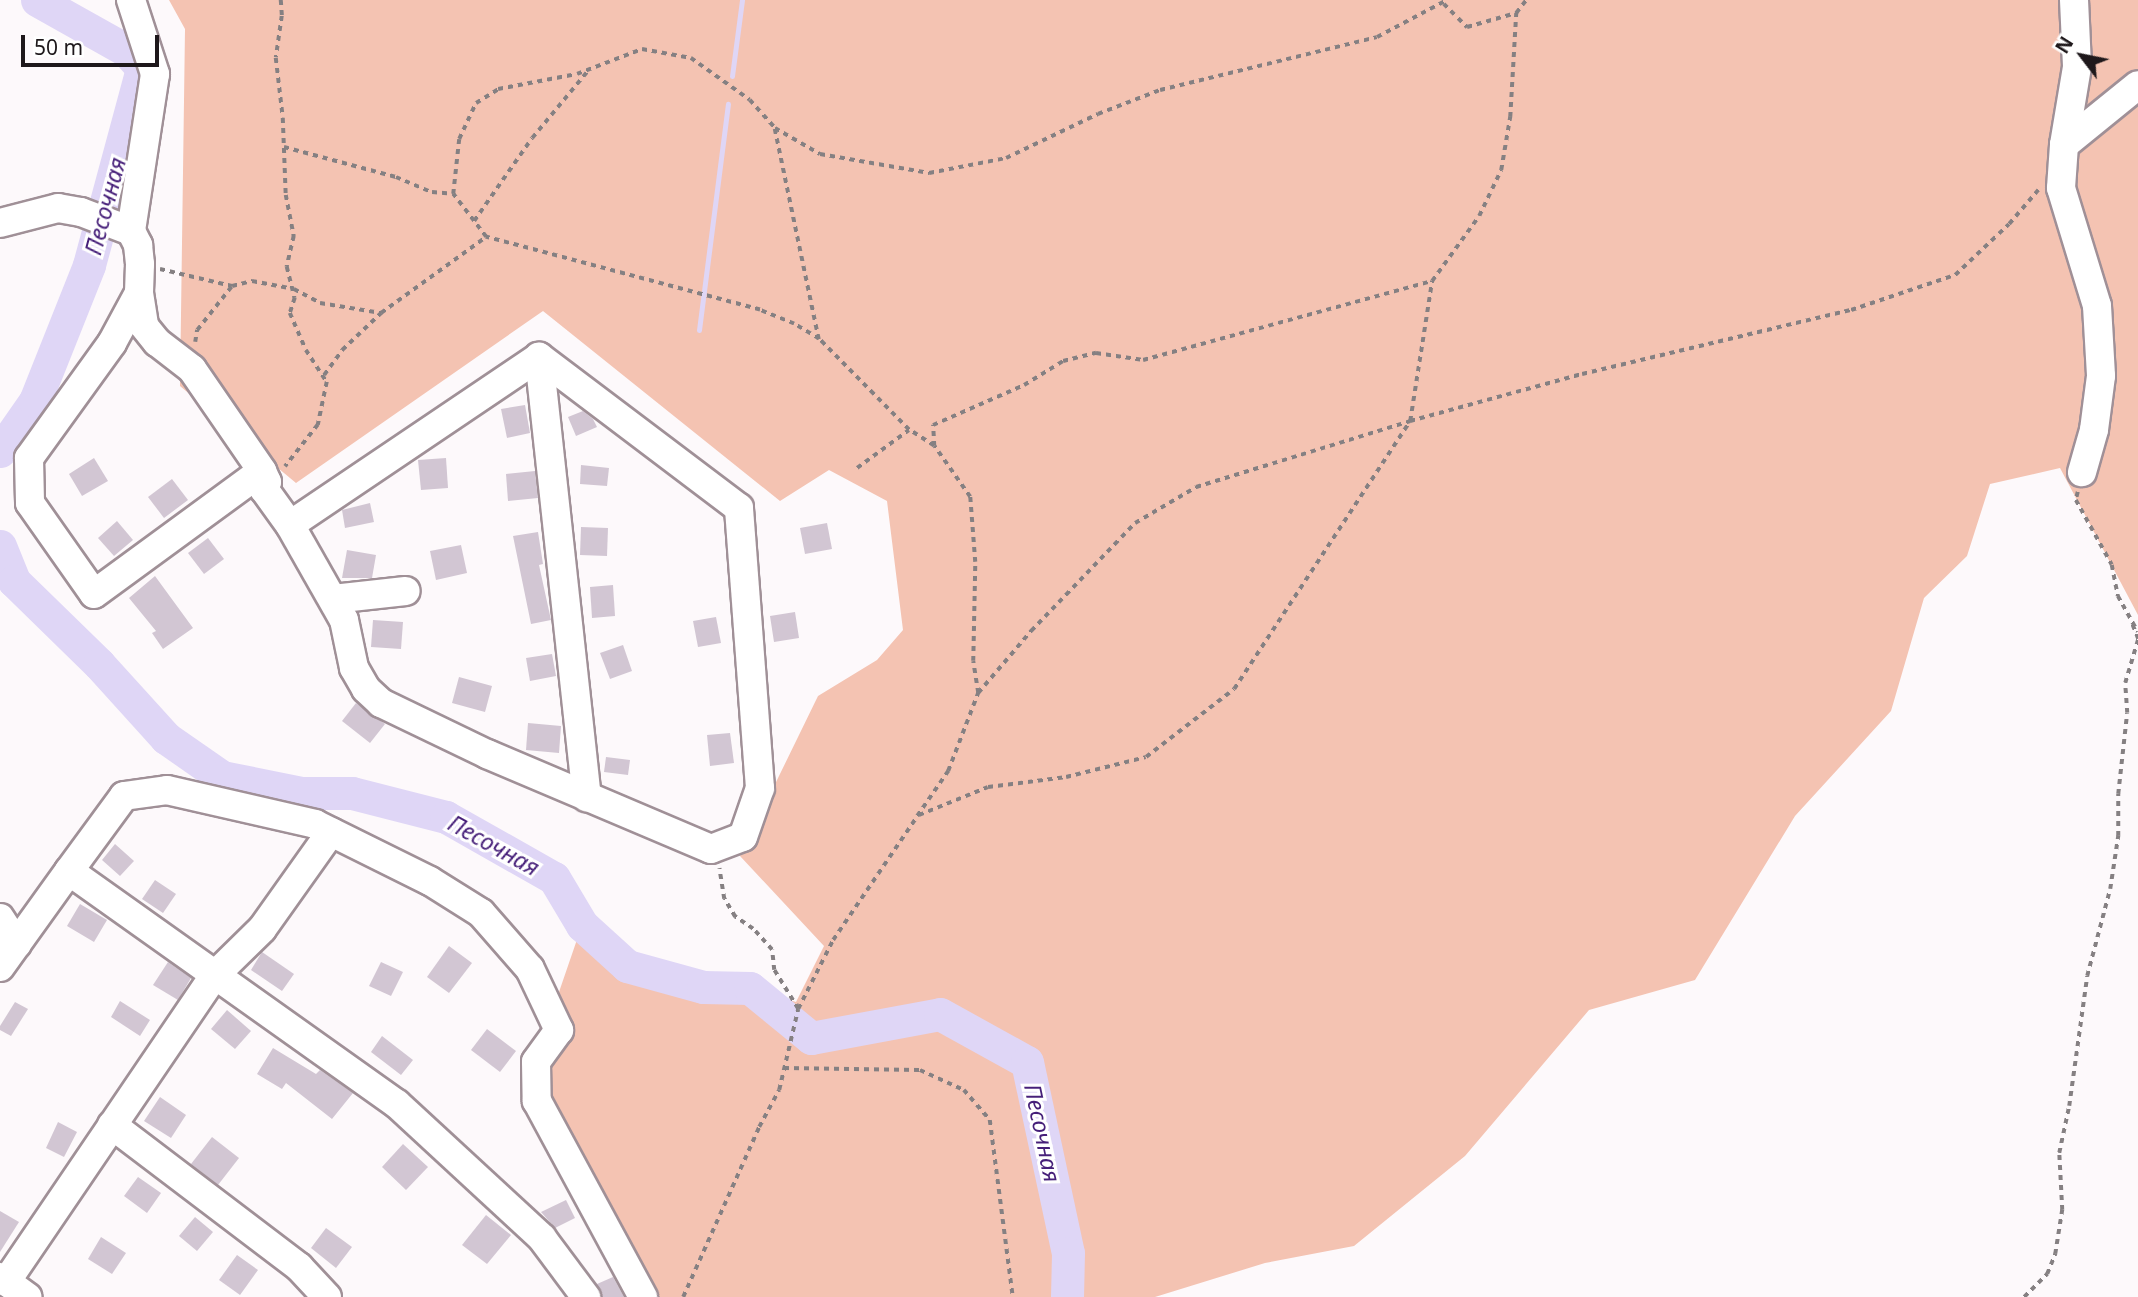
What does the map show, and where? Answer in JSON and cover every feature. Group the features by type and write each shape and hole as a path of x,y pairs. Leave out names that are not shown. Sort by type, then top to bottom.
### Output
{"street":[{"path":"131,0 156,74 131,231 138,245 141,264 139,293 144,326 157,342 192,369 265,476 264,489 290,525 345,620 354,668 366,689 380,703 587,797 710,849 743,837 760,788 739,508 539,357"},
{"path":"2074,0 2077,67 2064,145 2061,188 2097,306 2101,376 2094,430 2082,472"},
{"path":"2064,145 2138,85"},
{"path":"0,223 58,208 81,212 131,231"},
{"path":"139,293 113,343 29,458 30,503 94,594 265,476"},
{"path":"290,525 539,357"},
{"path":"539,357 587,797"},
{"path":"333,599 405,591"},
{"path":"0,967 124,796 167,790 315,824 430,881 481,913 530,969 559,1030 536,1062 537,1101 643,1297"},
{"path":"12,1285 113,1125 214,976 261,929 331,832"},
{"path":"69,871 397,1104 542,1238 586,1297"},
{"path":"0,918 17,944"},
{"path":"113,1125 299,1267 327,1297"}],"path":[{"path":"265,476 299,453 318,425 327,383 306,350 290,313 294,289 288,267 294,236 288,216 276,58 282,16 281,0"},
{"path":"917,816 988,787 1066,777 1146,757 1234,688 1410,421 1432,281 1479,216 1501,170 1510,117 1516,13 1526,0"},
{"path":"978,693 973,661 975,562 970,497 934,446 909,430 819,339 794,324 760,310 486,237 453,194 459,139 476,103 498,89 589,69 642,48 691,58 750,100 775,128 820,154 929,173 1006,158 1098,114 1160,90 1377,37 1445,2 1467,27 1516,13"},
{"path":"474,221 532,138 589,69"},
{"path":"775,128 819,339"},
{"path":"284,147 396,177 432,192 453,194"},
{"path":"683,1297 759,1127 779,1090 798,1011 833,940 948,771 978,693 1031,631 1135,523 1196,487 1410,421 1582,374 1851,310 1955,275 2009,224 2043,181"},
{"path":"324,375 342,350 381,313 486,237"},
{"path":"141,264 232,286 253,281 294,289 320,303 381,313"},
{"path":"934,446 933,425 1024,386 1063,360 1096,353 1143,360 1432,281"},
{"path":"192,369 197,330 232,286"},
{"path":"857,468 909,430"},
{"path":"2024,1297 2047,1275 2056,1254 2062,1210 2059,1153 2069,1106 2087,976 2110,889 2118,836 2118,794 2127,713 2125,684 2138,639 2118,596 2112,565 2076,500 2082,472"},
{"path":"2132,624 2138,632"},
{"path":"710,849 719,864 724,899 735,917 753,929 772,950 774,970 798,1011"},
{"path":"784,1068 920,1070 964,1090 990,1120 1013,1297"}],"shaded area":[{"path":"169,0 2138,0 2138,615 2060,468 1990,484 1967,556 1924,598 1891,711 1795,816 1695,980 1589,1010 1465,1156 1354,1246 1265,1263 1155,1297 643,1297 537,1101 559,1030 559,992 582,925 627,966 703,987 750,988 796,1002 824,946 740,856 818,696 877,660 903,630 887,501 829,470 780,501 543,311 296,483 180,386 185,29"}],"building":[{"path":"525,405 530,433 507,438 501,409"},
{"path":"583,411 593,419 597,427 576,436 568,417"},
{"path":"94,458 108,481 82,496 69,474"},
{"path":"446,458 448,488 421,490 418,460"},
{"path":"581,465 609,468 607,486 580,484"},
{"path":"535,471 538,498 508,501 506,474"},
{"path":"172,479 188,500 164,518 148,497"},
{"path":"370,503 374,522 345,528 342,510"},
{"path":"117,521 133,540 114,556 98,538"},
{"path":"827,523 832,549 805,554 800,528"},
{"path":"581,527 608,528 607,556 580,555"},
{"path":"538,532 543,564 539,565 551,620 531,624 513,536"},
{"path":"208,538 224,559 204,574 188,553"},
{"path":"461,545 467,573 436,580 430,551"},
{"path":"347,550 376,555 372,578 342,578"},
{"path":"155,576 193,628 163,649 152,633 156,631 129,598"},
{"path":"613,585 615,616 592,618 590,587"},
{"path":"795,612 799,638 774,642 770,616"},
{"path":"716,617 721,643 698,647 693,621"},
{"path":"373,620 403,622 401,649 371,647"},
{"path":"623,645 632,671 610,679 600,653"},
{"path":"552,654 556,676 530,681 526,658"},
{"path":"459,677 492,686 485,712 452,703"},
{"path":"356,703 385,724 370,743 342,721"},
{"path":"528,723 561,726 559,753 526,750"},
{"path":"730,733 734,763 710,766 707,735"},
{"path":"606,757 630,760 628,775 604,772"},
{"path":"115,844 134,861 120,876 102,860"},
{"path":"155,880 176,894 163,913 142,899"},
{"path":"80,904 107,920 94,942 67,926"},
{"path":"449,946 472,963 449,993 427,977"},
{"path":"262,952 294,974 282,991 251,970"},
{"path":"168,962 191,978 178,1000 153,985"},
{"path":"381,962 403,972 391,996 369,986"},
{"path":"120,1001 150,1020 140,1036 111,1017"},
{"path":"15,1002 28,1009 11,1036 0,1030 0,1026"},
{"path":"227,1010 251,1031 235,1049 211,1029"},
{"path":"487,1029 516,1051 500,1072 471,1050"},
{"path":"382,1036 413,1060 401,1075 371,1052"},
{"path":"273,1048 316,1074 320,1070 353,1093 332,1119 286,1083 282,1089 257,1074"},
{"path":"160,1097 186,1115 171,1138 144,1121"},
{"path":"58,1122 77,1132 64,1157 46,1148"},
{"path":"212,1137 239,1158 218,1185 191,1164"},
{"path":"403,1144 428,1167 406,1190 382,1167"},
{"path":"138,1177 161,1193 147,1213 124,1196"},
{"path":"566,1200 575,1218 555,1228 541,1212"},
{"path":"0,1211 19,1222 0,1252"},
{"path":"486,1215 511,1235 487,1264 462,1245"},
{"path":"195,1217 213,1232 197,1251 179,1236"},
{"path":"326,1228 352,1247 336,1268 311,1248"},
{"path":"101,1237 126,1253 112,1274 88,1259"},
{"path":"237,1255 258,1270 240,1295 219,1280"},
{"path":"613,1277 624,1297 602,1297 597,1284"}],"waterway":[{"name":"Песочная","path":"0,451 35,401 89,265 142,68 126,50 37,0"},
{"path":"732,76 742,0"},
{"path":"699,330 728,104"},
{"name":"Песочная","path":"0,546 14,581 99,664 166,738 222,777 302,793 352,793 446,817 554,878 582,925 627,966 703,987 750,988 811,1038 940,1014 1027,1062 1068,1253 1067,1297"}]}
